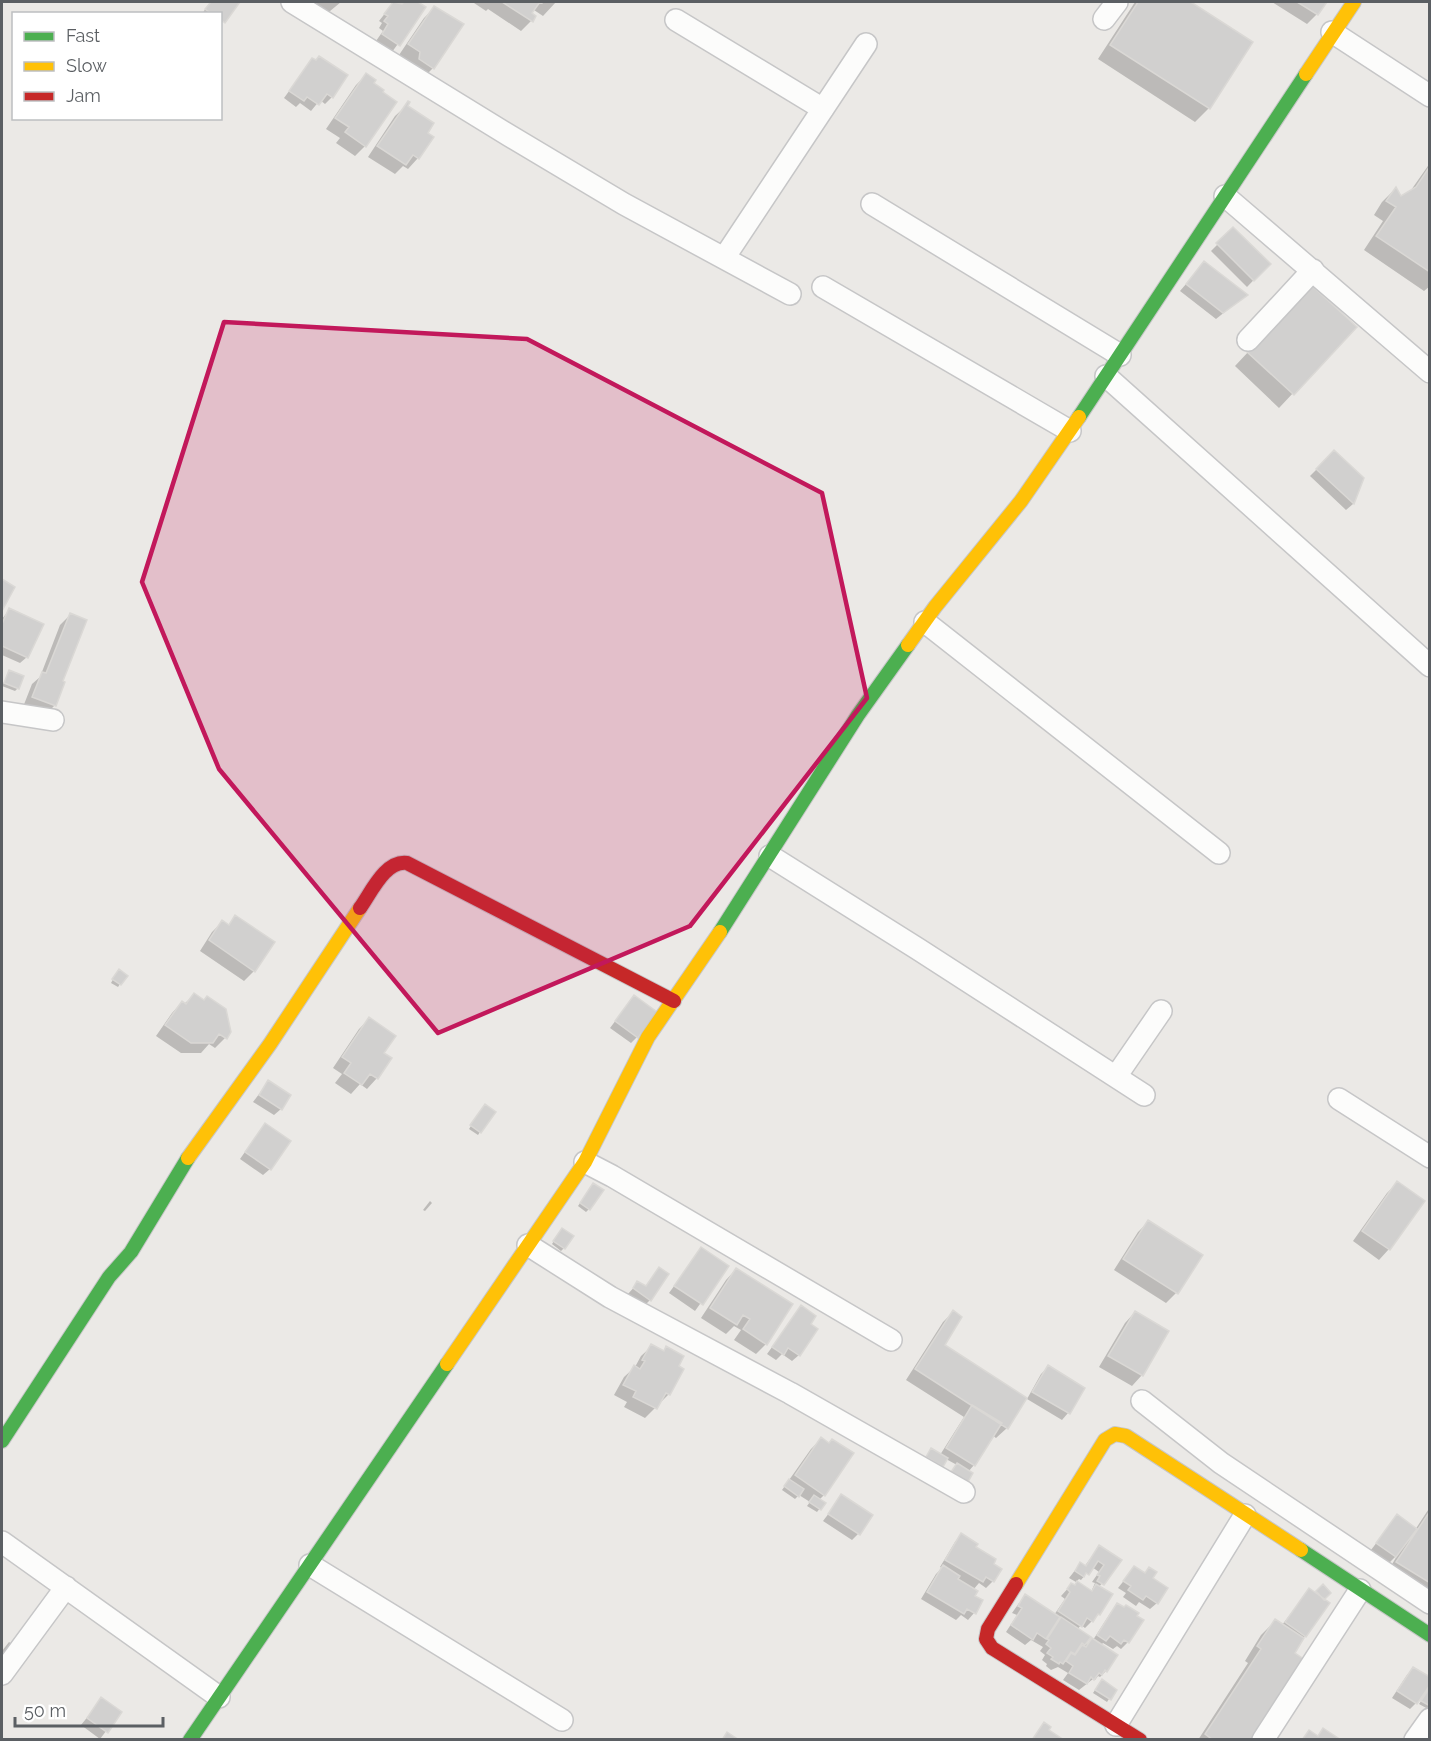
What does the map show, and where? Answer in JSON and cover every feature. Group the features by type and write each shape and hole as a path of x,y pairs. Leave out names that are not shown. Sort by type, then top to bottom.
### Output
{"street":[{"path":"292,2 624,204 790,294"},
{"path":"1104,20 1117,2"},
{"path":"190,1740 585,1162 648,1037 736,909 858,715 925,622 1021,501 1070,431 1354,2"},
{"path":"676,20 824,109"},
{"path":"1332,32 1430,96"},
{"path":"724,258 866,44"},
{"path":"1225,196 1430,372"},
{"path":"872,204 1120,355"},
{"path":"1248,340 1313,270"},
{"path":"823,286 1070,431"},
{"path":"1106,376 1430,666"},
{"path":"925,622 1219,853"},
{"path":"2,712 53,720"},
{"path":"770,856 1144,1095"},
{"path":"2,1441 109,1277 131,1252 194,1148 270,1044 387,868 400,862 407,863 674,1001"},
{"path":"1117,1076 1161,1011"},
{"path":"1339,1099 1430,1157"},
{"path":"585,1162 623,1182 891,1340"},
{"path":"528,1245 610,1297 790,1393 964,1491"},
{"path":"1142,1401 1221,1463 1430,1603"},
{"path":"1140,1740 992,1648 986,1639 988,1629 1108,1436 1120,1434 1126,1436 1430,1635"},
{"path":"1116,1725 1245,1515"},
{"path":"2,1542 219,1696"},
{"path":"310,1565 562,1720"},
{"path":"2,1674 66,1587"},
{"path":"1263,1740 1360,1590"},
{"path":"1415,1740 1430,1719"}],"highlighted area":[{"path":"224,322 527,339 822,493 867,698 690,926 438,1033 219,769 142,582"}],"building":[{"path":"211,2 240,2 225,23 222,21 222,12 209,12 205,9"},
{"path":"393,2 402,4 418,2 426,7 400,46 382,34 388,24 384,21 388,16 384,14"},
{"path":"502,2 540,2 532,13 536,16 533,22"},
{"path":"1138,2 1191,2 1253,42 1210,109 1110,45"},
{"path":"1297,2 1327,2 1318,15"},
{"path":"434,6 464,24 434,69 419,59 420,52 408,44"},
{"path":"319,56 348,75 333,98 327,94 319,105 307,97 304,101 289,91 312,58 316,60"},
{"path":"366,73 376,80 374,83 384,90 383,92 397,102 366,147 345,132 349,127 335,118"},
{"path":"408,101 410,102 408,106 434,123 428,133 434,137 419,159 413,155 406,165 377,146"},
{"path":"1430,166 1430,272 1376,236 1396,207 1386,201 1396,187 1401,196 1416,187"},
{"path":"1233,227 1271,264 1254,281 1216,243"},
{"path":"1204,261 1248,295 1223,313 1186,284"},
{"path":"1310,284 1357,327 1294,395 1247,352"},
{"path":"1334,450 1364,478 1354,504 1316,469"},
{"path":"2,579 15,587 2,611"},
{"path":"9,608 44,624 28,658 2,646 2,624"},
{"path":"70,613 87,620 63,681 65,682 56,706 32,697 42,672 46,673"},
{"path":"9,670 24,676 19,689 4,683"},
{"path":"235,915 275,942 255,972 209,940 222,920 229,925"},
{"path":"119,969 128,976 121,985 112,979"},
{"path":"194,993 204,1000 207,996 226,1009 231,1032 227,1039 219,1034 213,1043 191,1043 165,1025 182,1001 186,1004"},
{"path":"634,995 657,1012 638,1038 615,1021"},
{"path":"369,1017 396,1036 384,1053 392,1058 378,1079 370,1074 362,1085 344,1073 351,1063 342,1057"},
{"path":"268,1080 291,1095 282,1110 259,1095"},
{"path":"485,1104 496,1112 481,1133 470,1125"},
{"path":"265,1123 291,1141 271,1170 245,1152"},
{"path":"1397,1181 1425,1201 1390,1250 1362,1231"},
{"path":"593,1183 604,1190 590,1210 580,1203"},
{"path":"1148,1220 1203,1255 1178,1294 1123,1259"},
{"path":"562,1228 574,1236 565,1249 553,1241"},
{"path":"701,1247 729,1266 703,1305 674,1286"},
{"path":"659,1267 669,1274 651,1301 633,1288 637,1281 646,1286"},
{"path":"736,1268 793,1304 767,1345 743,1329 750,1319 743,1315 737,1325 710,1308"},
{"path":"801,1305 816,1316 811,1324 818,1329 800,1356 788,1348 784,1355 772,1347"},
{"path":"953,1310 962,1317 945,1345 1027,1398 1008,1429 915,1369"},
{"path":"1135,1311 1169,1331 1143,1376 1108,1356"},
{"path":"651,1344 664,1351 666,1346 684,1356 679,1366 684,1369 670,1395 666,1393 657,1409 633,1397 636,1391 623,1385 634,1365 640,1369"},
{"path":"1048,1365 1085,1388 1070,1414 1032,1392"},
{"path":"972,1405 1002,1423 975,1466 946,1448"},
{"path":"821,1437 829,1443 832,1439 854,1453 825,1496 795,1475"},
{"path":"931,1448 948,1458 943,1467 926,1457"},
{"path":"957,1463 973,1473 968,1482 951,1472"},
{"path":"789,1479 804,1489 799,1497 784,1486"},
{"path":"841,1494 873,1515 860,1535 828,1514"},
{"path":"814,1495 826,1503 821,1510 809,1502"},
{"path":"1430,1511 1430,1583 1396,1562"},
{"path":"1397,1514 1417,1529 1396,1557 1376,1543"},
{"path":"961,1533 978,1544 976,1547 996,1559 994,1564 1002,1569 994,1582 986,1577 983,1582 945,1560"},
{"path":"1099,1545 1122,1560 1104,1585 1097,1581 1100,1576 1097,1575 1104,1565 1098,1561 1089,1575 1086,1573 1084,1577 1075,1571 1080,1562 1086,1566"},
{"path":"943,1565 960,1576 958,1579 978,1591 975,1596 983,1600 976,1614 967,1609 964,1614 927,1592"},
{"path":"1134,1566 1145,1573 1149,1567 1157,1572 1153,1578 1168,1588 1158,1604 1146,1596 1143,1600 1128,1590 1131,1586 1123,1581"},
{"path":"1077,1581 1092,1591 1096,1584 1113,1594 1100,1615 1098,1614 1093,1622 1087,1618 1082,1627 1058,1611 1070,1592 1067,1589 1071,1583 1075,1585"},
{"path":"1323,1584 1331,1593 1324,1600 1316,1591"},
{"path":"1309,1588 1330,1603 1306,1637 1285,1622"},
{"path":"1025,1594 1060,1617 1046,1639 1037,1633 1033,1640 1011,1625 1022,1608 1018,1606"},
{"path":"1117,1603 1124,1607 1126,1605 1139,1613 1137,1616 1144,1620 1129,1643 1124,1640 1121,1644 1110,1636 1106,1641 1097,1635"},
{"path":"1061,1617 1091,1637 1085,1645 1082,1643 1075,1654 1071,1652 1063,1664 1060,1662 1059,1664 1047,1653 1051,1648 1046,1644"},
{"path":"1275,1619 1304,1638 1295,1653 1314,1666 1266,1740 1213,1740 1205,1734 1261,1649 1257,1646"},
{"path":"1092,1638 1118,1655 1107,1672 1105,1670 1102,1675 1099,1673 1094,1680 1091,1677 1087,1684 1069,1673 1073,1666 1066,1661 1071,1653 1075,1655 1082,1645 1086,1647"},
{"path":"1413,1667 1430,1677 1430,1685 1417,1704 1397,1691"},
{"path":"1102,1679 1117,1690 1111,1700 1095,1690"},
{"path":"1430,1687 1430,1706 1421,1701"},
{"path":"101,1697 122,1712 108,1733 87,1718"},
{"path":"1044,1722 1051,1727 1049,1730 1064,1740 1032,1740"},
{"path":"1323,1728 1341,1740 1302,1740 1309,1730 1318,1736"},
{"path":"727,1732 739,1740 722,1740"}],"traffic: fast":[{"path":"1079,417 1306,74"},
{"path":"720,932 858,715 908,645"},
{"path":"2,1441 109,1277 131,1252 188,1158"},
{"path":"190,1740 447,1364"},
{"path":"1301,1550 1430,1635"}],"traffic: slow":[{"path":"1306,74 1354,2"},
{"path":"908,645 935,607 1021,501 1079,417"},
{"path":"188,1158 270,1044 360,908"},
{"path":"447,1364 585,1162 648,1037 720,932"},
{"path":"1016,1584 1105,1440 1115,1434 1126,1436 1301,1550"}],"traffic: jam":[{"path":"360,908 385,872 399,863 407,863 674,1001"},
{"path":"1016,1584 988,1629 986,1639 992,1648 1140,1740"}]}
